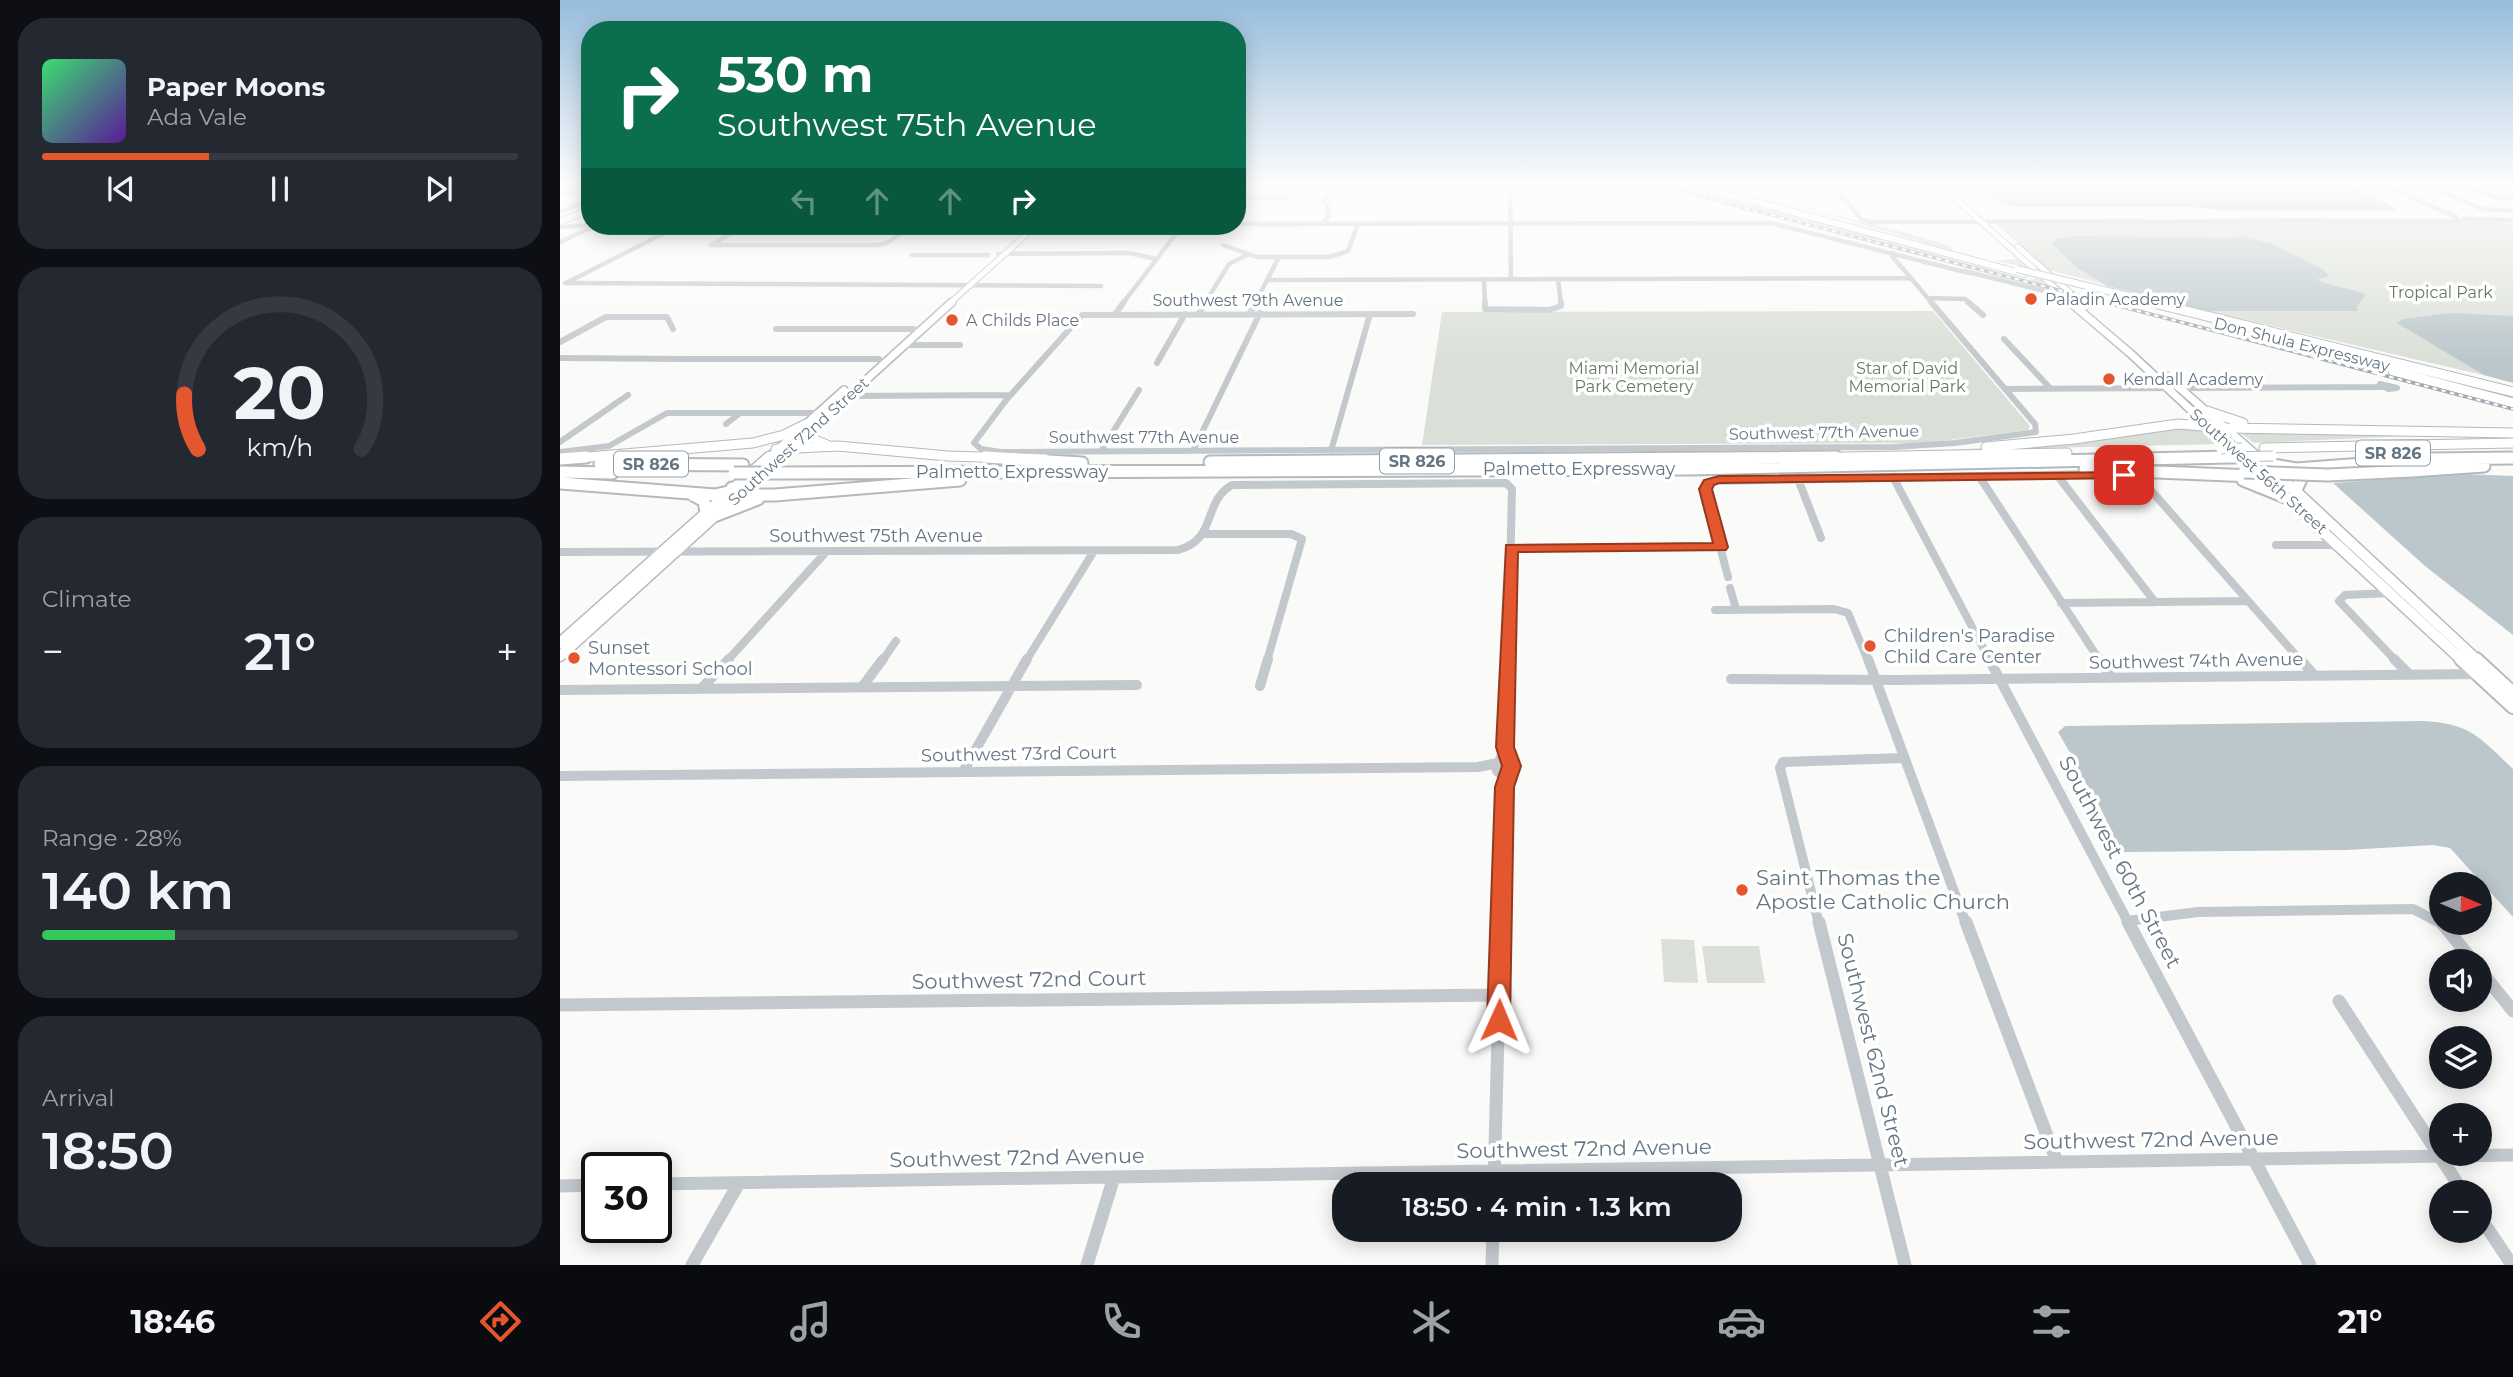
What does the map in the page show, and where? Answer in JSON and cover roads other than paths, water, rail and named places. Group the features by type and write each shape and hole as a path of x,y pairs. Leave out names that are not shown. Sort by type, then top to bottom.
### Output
{"highway":[{"name":"Don Shula Expressway","path":"1908,242 2513,392"},
{"name":"Don Shula Expressway","path":"1912,242 2021,272"},
{"name":"Don Shula Expressway","path":"2077,286 2326,351 2513,392"},
{"path":"2326,351 2513,403"},
{"path":"2178,424 2191,418 2193,411"},
{"path":"2207,411 2239,422 2275,428"},
{"path":"1752,458 1773,454 1997,446 2178,424 2227,428 2513,433"},
{"path":"560,459 753,443 809,427 812,438 817,442 841,448"},
{"path":"2282,447 2513,433"},
{"path":"753,443 1082,463"},
{"name":"Palmetto Expressway","path":"560,464 790,465 1752,458 2513,443"},
{"name":"Palmetto Expressway","path":"560,472 1690,469 2230,457 2271,461 2513,451"},
{"path":"2245,460 2271,461 2290,469 2430,459 2513,458"},
{"path":"1690,469 1712,473 1761,473 2097,469 2261,475 2267,473 2271,461"},
{"path":"2049,462 2328,475 2513,464"},
{"path":"2219,474 2254,482 2290,495 2302,477 2325,467"},
{"path":"690,493 705,501 711,514 775,495 946,480 1113,475 1139,471"},
{"path":"560,483 690,493 737,491 775,495"}],"main road":[{"name":"Southwest 72nd Street","path":"809,427 819,412 904,345 1011,242"},
{"name":"Southwest 72nd Street","path":"560,643 809,427 831,413 914,329 1014,242"},
{"name":"Southwest 56th Street","path":"2006,242 2261,475 2352,545 2513,693"},
{"name":"Southwest 56th Street","path":"2009,242 2180,389 2271,461 2290,495 2513,707"},
{"path":"819,412 831,413"},
{"name":"Southwest 72nd Street","path":"560,656 675,553 711,514 786,447"},
{"path":"2391,593 2404,593"},
{"path":"582,624 597,623"}],"street":[{"path":"562,284 646,242"},
{"path":"715,242 710,245 881,245 886,242"},
{"path":"1115,314 1170,242"},
{"path":"1223,245 1247,255 1327,257 1344,254 1352,242"},
{"path":"1511,242 1511,279"},
{"path":"1851,242 2074,297"},
{"path":"912,255 1127,253 1157,259"},
{"path":"1894,253 1892,256 1939,314 2006,389 2383,387"},
{"path":"1199,313 1229,264 1247,255"},
{"path":"1250,313 1279,257"},
{"path":"1267,280 1910,278"},
{"path":"1484,279 1483,306 1486,309 1551,310 1561,306 1558,279"},
{"path":"562,284 1101,286"},
{"path":"1928,298 1965,299 1983,315"},
{"path":"1193,451 1260,313"},
{"path":"1157,363 1185,314"},
{"path":"1334,448 1370,314"},
{"name":"Southwest 79th Avenue","path":"1011,396 1082,315 1413,314"},
{"path":"560,342 606,317 666,317 670,318 673,328"},
{"path":"776,329 914,329"},
{"path":"2004,339 2051,389"},
{"path":"904,345 960,345"},
{"path":"560,358 884,359"},
{"name":"Southwest 77th Avenue","path":"1011,396 976,437 975,445 981,449 1193,451 1904,446 2036,432 2036,426 2006,389"},
{"path":"1101,451 1139,390"},
{"path":"560,442 628,396"},
{"path":"837,396 1011,396"},
{"path":"726,424 740,412"},
{"path":"560,452 591,451 615,444 663,414 819,412"},
{"path":"1728,577 1705,489 1708,482 1798,478 2113,474 2135,478 2148,487 2314,675"},
{"path":"2057,475 2155,602"},
{"path":"1979,476 2111,677"},
{"name":"Southwest 60th Street","path":"1893,477 2310,1265"},
{"path":"1798,478 1821,538"},
{"path":"1260,686 1303,543 1299,536 1203,534 1222,491 1227,486 1500,482 1510,486 1511,548 1505,747 1502,767 1504,787 1494,1172"},
{"name":"Southwest 75th Avenue","path":"560,552 1178,550 1192,547 1203,534"},
{"path":"2276,545 2352,545"},
{"path":"1511,548 1721,547"},
{"path":"963,772 1044,628 1094,551"},
{"path":"702,688 826,552"},
{"path":"1730,588 1736,609"},
{"path":"2391,593 2357,594 2339,598 2342,607 2410,675"},
{"path":"2062,603 2248,601"},
{"path":"1715,610 1841,610 1849,616 2057,1162"},
{"path":"862,687 896,641"},
{"name":"Southwest 74th Avenue","path":"1731,679 2493,674"},
{"path":"560,690 1137,685"},
{"name":"Southwest 62nd Street","path":"1903,758 1804,759 1781,764 1780,774 1905,1265"},
{"name":"Southwest 73rd Court","path":"560,776 1502,767"},
{"path":"2127,921 2197,912 2410,909 2428,914 2443,925 2463,949"},
{"path":"2492,985 2513,1011"},
{"name":"Southwest 72nd Court","path":"560,1005 1499,995"},
{"path":"2339,1001 2429,1138"},
{"name":"Southwest 72nd Avenue","path":"2492,1155 2513,1155"},
{"name":"Southwest 72nd Avenue","path":"1659,1172 1880,1164 2429,1156"},
{"path":"1087,1265 1114,1177"},
{"name":"Southwest 72nd Avenue","path":"672,1184 1114,1177 1332,1178"},
{"path":"692,1265 739,1183"},
{"path":"560,1186 581,1185"},
{"path":"2492,1235 2512,1265"},
{"path":"1492,1265 1493,1242"}],"railway":[{"path":"1875,242 2513,409"}],"place":[{"name":"Paladin Academy","path":"2031,299"},
{"name":"A Childs Place","path":"952,320"},
{"name":"Kendall Academy","path":"2109,379"},
{"name":"Children's Paradise Child Care Center","path":"1870,646"},
{"name":"Sunset Montessori School","path":"574,658"},
{"name":"Saint Thomas the Apostle Catholic Church","path":"1742,890"}],"park label":[{"name":"Tropical Park","path":"2441,292"},
{"name":"Miami Memorial Park Cemetery","path":"1634,377"},
{"name":"Star of David Memorial Park","path":"1907,377"}]}
